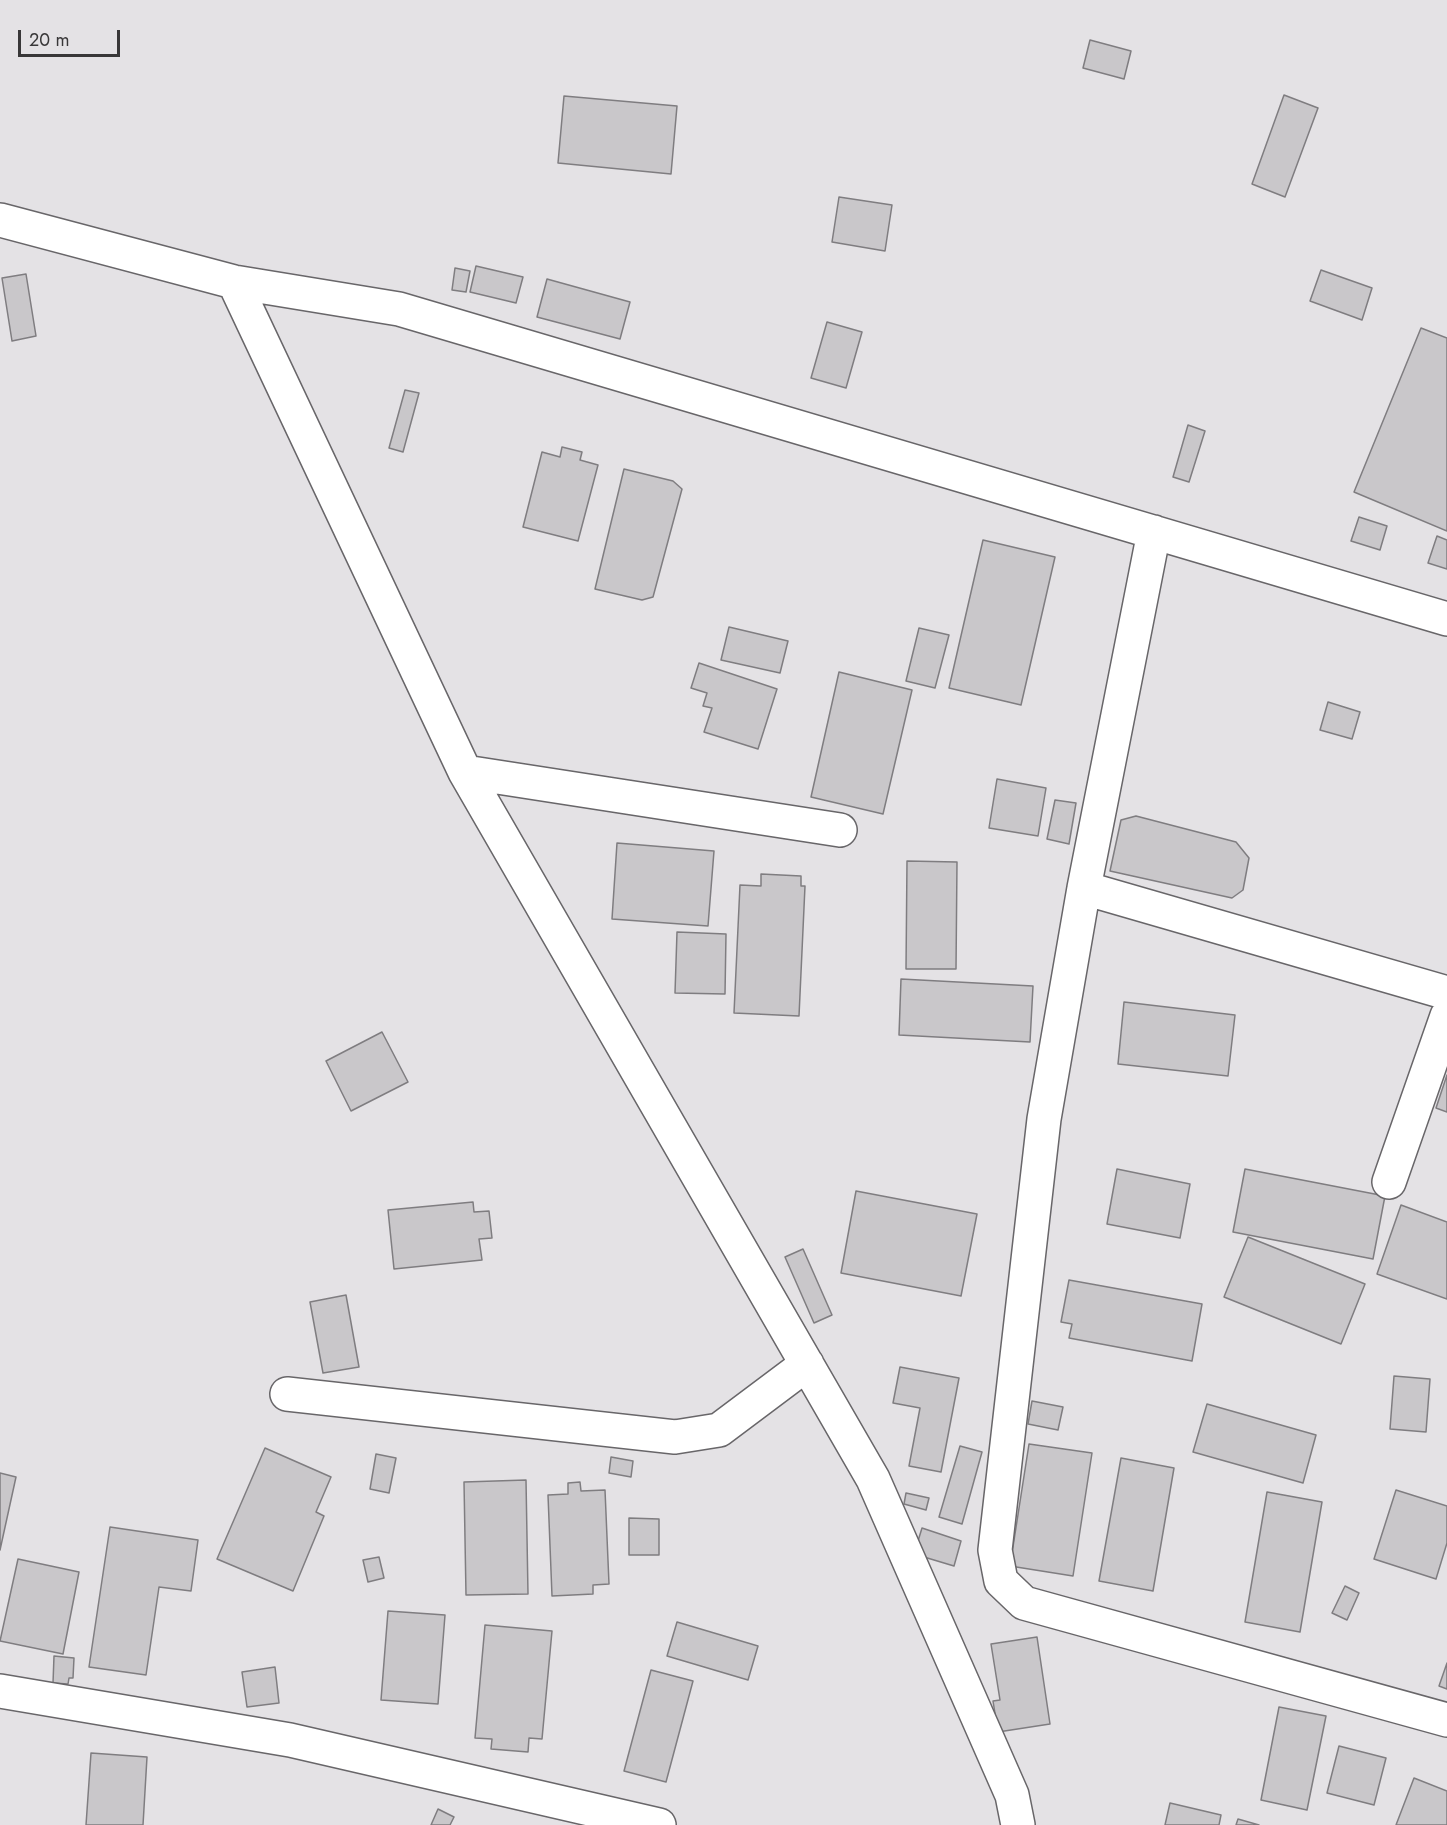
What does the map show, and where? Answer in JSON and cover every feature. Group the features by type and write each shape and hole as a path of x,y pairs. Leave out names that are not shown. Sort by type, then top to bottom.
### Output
{"street":[{"path":"0,220 234,282 399,309 1447,619"},
{"path":"234,282 465,772 873,1479 1012,1795 1018,1824"},
{"path":"1154,532 1084,888 1044,1119 995,1550 1001,1581 1024,1604 1447,1720"},
{"path":"465,772 840,830"},
{"path":"1084,888 1447,993"},
{"path":"1389,1182 1447,1016"},
{"path":"287,1394 675,1437 719,1430 807,1364"},
{"path":"0,1691 291,1740 659,1825"}],"building":[{"path":"1090,40 1131,51 1124,79 1083,68"},
{"path":"1284,95 1318,108 1285,197 1252,184"},
{"path":"564,96 677,106 671,174 558,163"},
{"path":"839,197 892,205 885,251 832,242"},
{"path":"476,266 523,277 516,303 470,292"},
{"path":"455,268 470,271 466,292 452,290"},
{"path":"1321,270 1372,288 1362,320 1310,301"},
{"path":"26,274 36,336 12,341 2,278"},
{"path":"547,279 630,302 620,339 537,317"},
{"path":"827,322 862,332 846,388 811,378"},
{"path":"1421,328 1447,338 1447,531 1354,492"},
{"path":"405,390 419,393 403,452 389,448"},
{"path":"1188,425 1205,431 1189,482 1173,477"},
{"path":"562,447 582,452 580,460 598,465 578,541 523,527 542,452 560,457"},
{"path":"624,469 673,481 682,489 653,597 642,600 595,589"},
{"path":"1359,517 1387,526 1380,550 1351,541"},
{"path":"1437,536 1447,540 1447,569 1428,563"},
{"path":"983,540 1055,557 1021,705 949,688"},
{"path":"729,627 788,641 780,673 721,660"},
{"path":"919,628 949,635 935,688 906,681"},
{"path":"699,663 777,689 758,749 704,732 712,708 703,706 707,693 691,688"},
{"path":"839,672 912,690 883,814 811,797"},
{"path":"1328,702 1360,712 1352,739 1320,730"},
{"path":"997,779 1046,788 1038,836 989,828"},
{"path":"1055,800 1076,803 1069,844 1047,839"},
{"path":"1136,816 1236,842 1249,858 1243,890 1232,898 1110,871 1121,820"},
{"path":"617,843 714,851 708,926 612,919"},
{"path":"907,861 957,862 956,969 906,969"},
{"path":"761,874 801,876 801,886 805,886 799,1016 734,1013 740,885 761,886"},
{"path":"677,932 726,934 725,994 675,993"},
{"path":"901,979 1033,986 1030,1042 899,1035"},
{"path":"1124,1002 1235,1015 1228,1076 1118,1064"},
{"path":"382,1032 408,1082 351,1111 326,1061"},
{"path":"1447,1075 1447,1112 1436,1108"},
{"path":"1117,1169 1190,1184 1180,1238 1107,1224"},
{"path":"1245,1169 1385,1196 1373,1259 1233,1232"},
{"path":"856,1191 977,1214 961,1296 841,1273"},
{"path":"473,1202 474,1212 489,1211 492,1238 479,1239 482,1260 394,1269 388,1210"},
{"path":"1401,1205 1447,1222 1447,1299 1377,1274"},
{"path":"1248,1237 1365,1284 1341,1344 1224,1297"},
{"path":"803,1249 832,1315 814,1323 785,1257"},
{"path":"1069,1280 1202,1304 1192,1361 1069,1338 1072,1324 1061,1322"},
{"path":"346,1295 359,1367 323,1373 310,1302"},
{"path":"900,1367 959,1378 941,1472 909,1466 920,1408 893,1403"},
{"path":"1394,1376 1430,1379 1426,1432 1390,1429"},
{"path":"1032,1401 1063,1407 1058,1430 1028,1424"},
{"path":"1207,1404 1316,1435 1303,1483 1193,1452"},
{"path":"1029,1444 1092,1453 1073,1576 1010,1566"},
{"path":"960,1446 982,1452 962,1524 939,1517"},
{"path":"265,1448 331,1477 316,1512 324,1516 293,1591 217,1559"},
{"path":"376,1454 396,1458 389,1493 370,1489"},
{"path":"611,1457 633,1461 631,1477 609,1473"},
{"path":"1121,1458 1174,1468 1153,1591 1099,1581"},
{"path":"0,1473 16,1477 0,1550"},
{"path":"526,1480 528,1594 466,1595 464,1482"},
{"path":"580,1482 581,1491 605,1490 609,1584 593,1585 593,1594 552,1596 548,1495 568,1494 568,1483"},
{"path":"1396,1490 1447,1506 1447,1543 1436,1579 1374,1559"},
{"path":"1267,1492 1322,1502 1300,1632 1245,1622"},
{"path":"906,1493 929,1498 926,1510 904,1504"},
{"path":"629,1518 659,1519 659,1555 629,1555"},
{"path":"110,1527 198,1540 191,1591 159,1587 146,1675 89,1667"},
{"path":"922,1528 961,1541 954,1566 914,1554"},
{"path":"379,1557 384,1578 368,1582 363,1560"},
{"path":"18,1559 79,1572 63,1654 0,1641"},
{"path":"1345,1586 1359,1593 1347,1620 1332,1613"},
{"path":"388,1611 445,1615 438,1704 381,1700"},
{"path":"677,1622 758,1646 748,1680 667,1656"},
{"path":"485,1625 552,1631 542,1739 529,1738 528,1752 491,1749 492,1739 475,1738"},
{"path":"1037,1637 1050,1724 998,1732 993,1701 1000,1700 991,1644"},
{"path":"54,1656 74,1658 73,1678 69,1678 68,1684 53,1683"},
{"path":"1447,1663 1447,1689 1439,1686"},
{"path":"275,1667 279,1703 247,1707 242,1672"},
{"path":"651,1670 693,1681 666,1782 624,1771"},
{"path":"1279,1707 1326,1716 1307,1810 1261,1800"},
{"path":"1339,1746 1386,1758 1374,1805 1327,1793"},
{"path":"91,1753 147,1757 143,1825 86,1825"},
{"path":"1414,1778 1447,1791 1447,1825 1396,1825"},
{"path":"1170,1803 1221,1815 1219,1825 1165,1825"},
{"path":"438,1809 454,1817 450,1825 431,1825"},
{"path":"1238,1819 1259,1825 1236,1825"}]}
